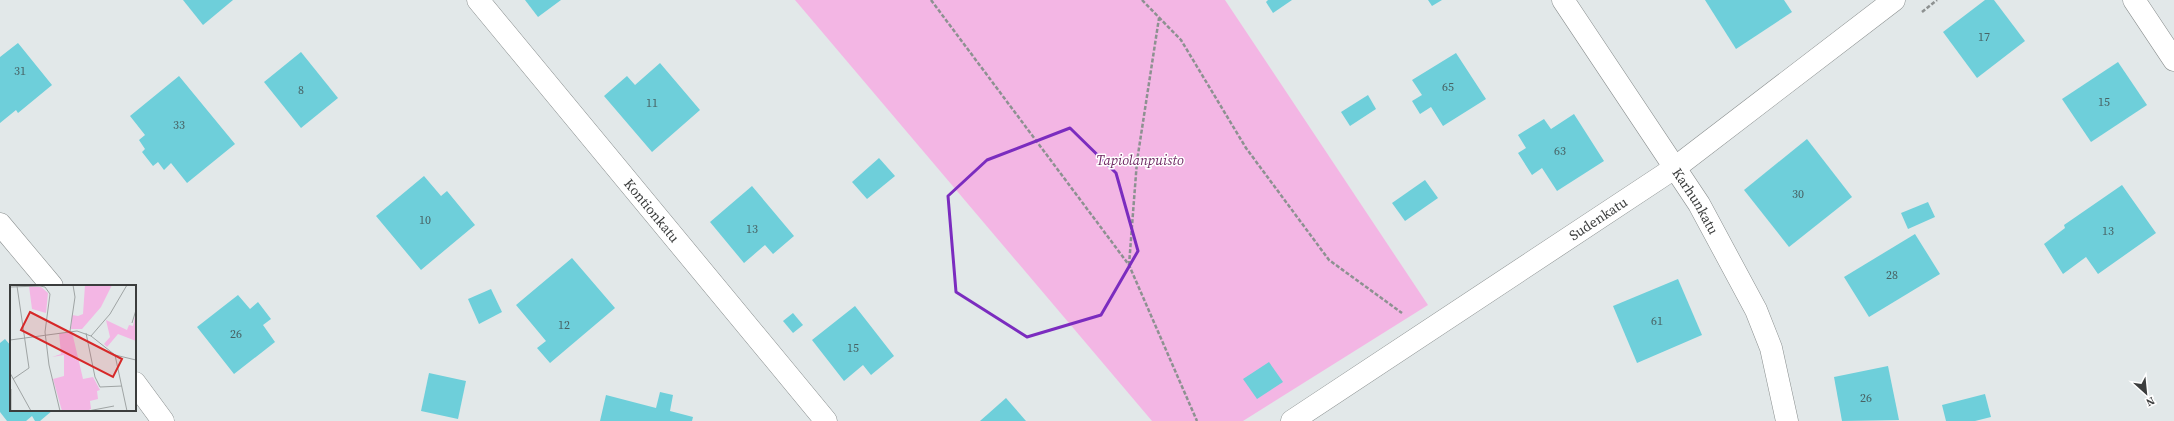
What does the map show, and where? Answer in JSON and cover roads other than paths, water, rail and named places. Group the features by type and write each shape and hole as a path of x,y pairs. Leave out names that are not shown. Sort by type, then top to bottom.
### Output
{"street":[{"name":"Kontionkatu","path":"478,0 826,421"},
{"name":"Karhunkatu","path":"1563,0 1676,167 1699,204 1756,310 1771,348 1787,421"},
{"name":"Sudenkatu","path":"1292,421 1676,167 1894,0"},
{"path":"2134,0 2174,60"},
{"path":"0,224 51,285"},
{"path":"136,384 163,421"}],"park label":[{"name":"Tapiolanpuisto","path":"1140,160"}]}
